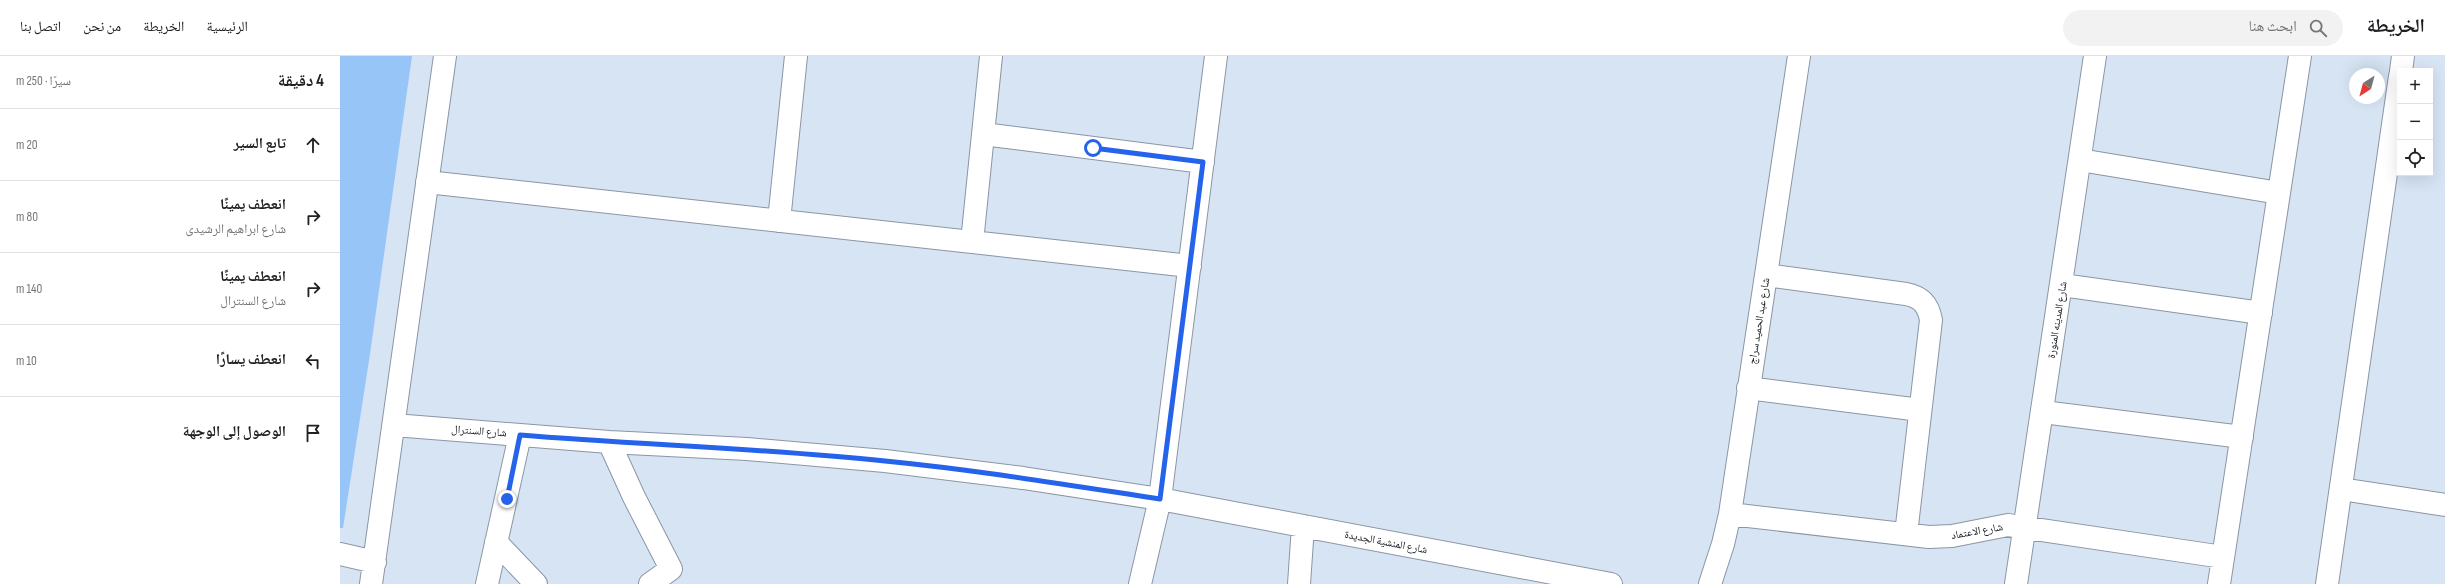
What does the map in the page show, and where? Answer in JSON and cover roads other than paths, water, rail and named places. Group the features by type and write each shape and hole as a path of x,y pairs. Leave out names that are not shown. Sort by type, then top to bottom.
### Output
{"street":[{"path":"371,584 445,56"},
{"path":"779,220 796,56"},
{"path":"972,242 991,56"},
{"path":"1140,584 1160,499 1216,56"},
{"name":"شارع عبد الحميد سراج","path":"1710,584 1723,544 1730,514 1799,56"},
{"name":"شارع المدينه المنورة","path":"2016,584 2043,412 2095,56"},
{"path":"2219,584 2300,56"},
{"path":"2401,68 2403,56"},
{"path":"2327,584 2397,97"},
{"path":"983,134 1203,162"},
{"path":"2080,160 2279,193"},
{"path":"427,182 1190,266"},
{"path":"1766,275 1916,296 1924,302 1929,310 1931,320 1906,534"},
{"path":"2062,285 2261,312"},
{"path":"1748,388 1920,410"},
{"path":"2043,412 2242,437"},
{"name":"شارع السنترال","path":"394,425 609,442 747,449 886,461 1023,478 1160,499"},
{"path":"487,584 520,435"},
{"path":"609,442 634,497 675,576 650,584"},
{"path":"2341,489 2445,505"},
{"name":"شارع المنشية الجديدة","path":"1160,499 1611,584"},
{"name":"شارع الاعتماد","path":"1730,514 1929,537 1952,536 1991,527 2008,525 2223,557"},
{"path":"1299,584 1303,526"},
{"path":"496,542 536,584"},
{"path":"340,554 375,562"}]}
